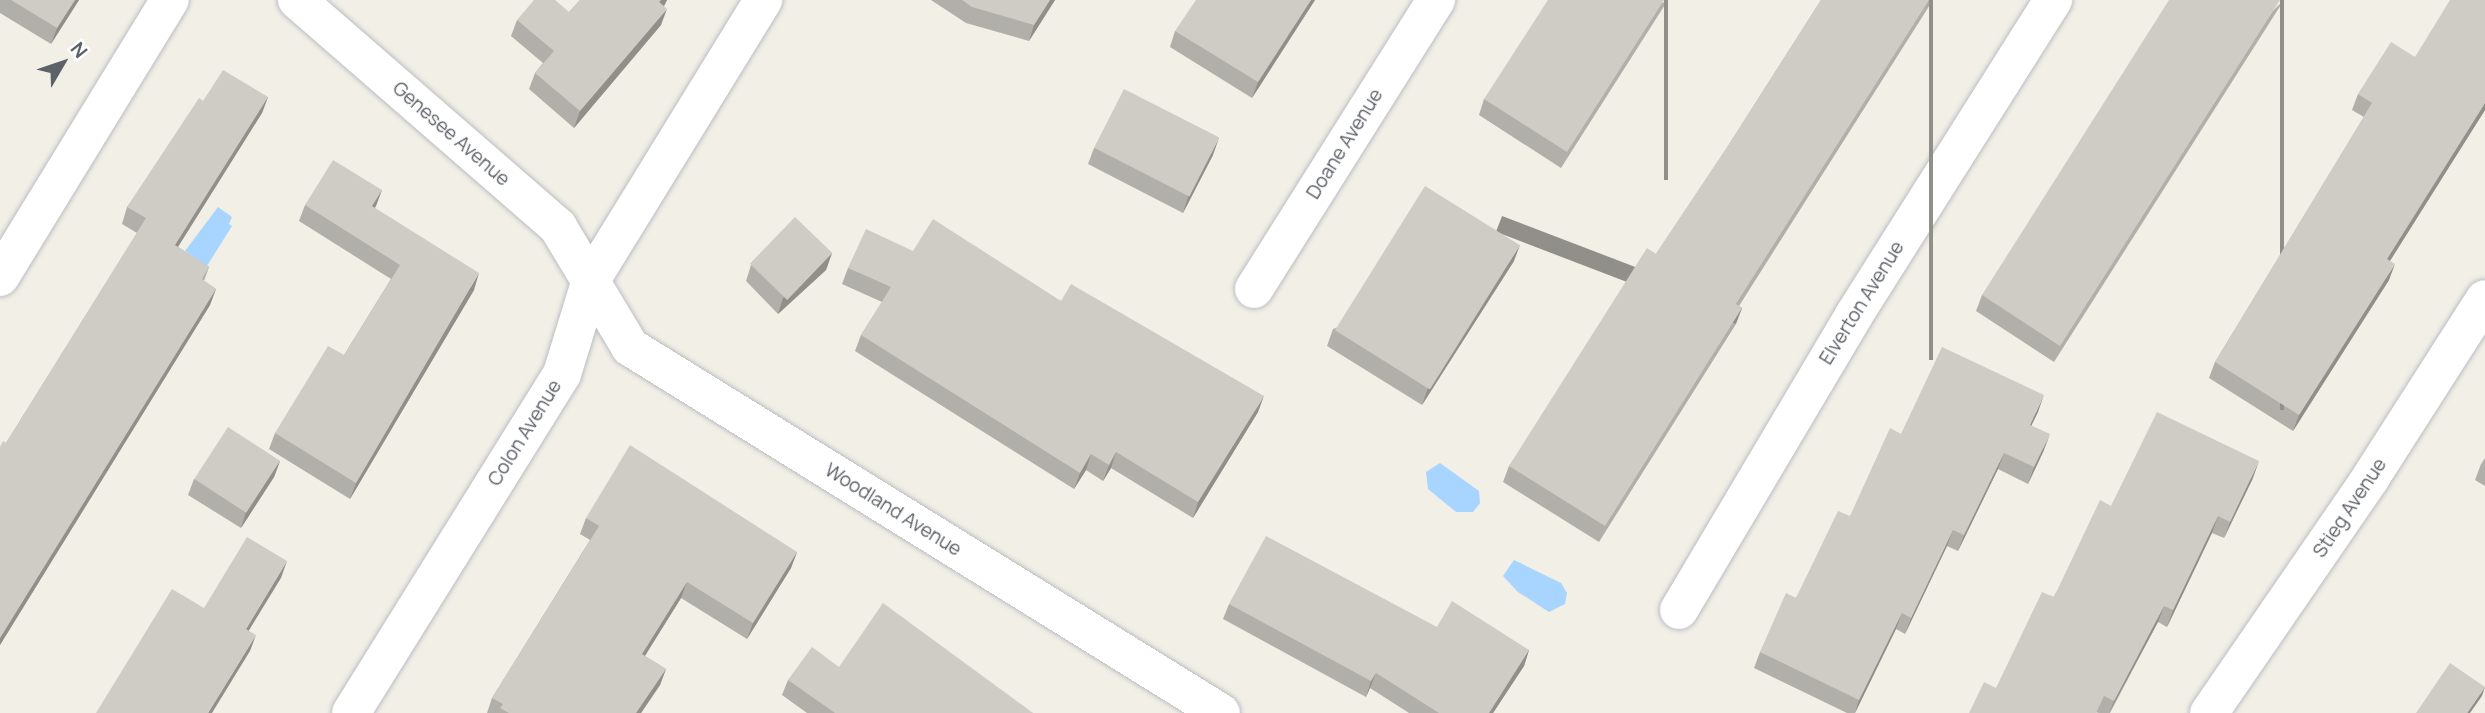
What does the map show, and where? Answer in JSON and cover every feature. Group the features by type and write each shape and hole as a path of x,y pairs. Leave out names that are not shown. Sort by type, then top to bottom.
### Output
{"street":[{"path":"0,277 170,0"},
{"name":"Genesee Avenue","path":"297,0 558,227 590,280"},
{"name":"Colon Avenue","path":"351,713 562,374 590,280 764,0"},
{"name":"Doane Avenue","path":"1254,289 1436,0"},
{"name":"Elverton Avenue","path":"1679,610 1854,314 2053,0"},
{"name":"Woodland Avenue","path":"590,280 630,346 1221,713"},
{"name":"Stieg Avenue","path":"2209,713 2371,477 2485,299"}],"water":[{"path":"218,207 232,217 229,224 232,226 207,266 185,251"},
{"path":"1440,463 1479,491 1480,503 1473,512 1456,512 1428,489 1426,472"},
{"path":"1514,560 1561,583 1567,593 1565,604 1549,612 1518,592 1503,576"}],"building":[{"path":"11,0 75,0 57,28"},
{"path":"534,0 555,0 569,12 580,0 661,0 659,2 667,9 580,111 535,73 554,51 517,20"},
{"path":"962,0 1050,0 1034,25 972,7"},
{"path":"1196,0 1311,0 1258,82 1175,31"},
{"path":"1548,0 1664,0 1567,152 1484,99"},
{"path":"1821,0 1929,0 1736,304 1742,308 1605,526 1509,466 1647,248 1656,254"},
{"path":"2169,0 2280,0 2060,346 1982,295"},
{"path":"2450,0 2485,0 2485,103 2387,259 2395,264 2299,415 2215,362 2372,103 2358,94 2391,42 2415,57"},
{"path":"223,70 268,97 175,245 209,267 202,279 216,289 0,638 0,447 3,441 6,443 146,218 127,207 199,98 203,101"},
{"path":"1124,89 1219,138 1189,196 1094,148"},
{"path":"333,160 382,190 372,206 479,273 356,483 275,433 328,346 344,355 400,265 305,205"},
{"path":"1425,186 1520,245 1430,390 1335,330"},
{"path":"795,217 832,253 787,300 750,264"},
{"path":"933,219 1061,301 1071,284 1264,396 1198,502 1116,452 1109,465 1091,454 1080,473 861,335 891,287 848,268 866,229 913,251"},
{"path":"1942,347 2044,395 2030,425 2050,434 2034,467 2004,453 1964,535 1953,530 1911,618 1902,613 1859,700 1760,652 1786,593 1796,598 1838,511 1850,516 1890,428 1901,434"},
{"path":"2157,412 2259,461 2230,522 2218,516 2173,610 2164,606 2114,701 2104,696 2096,713 1969,713 1984,682 1996,688 2042,592 2054,597 2100,500 2111,506"},
{"path":"228,427 280,461 246,513 194,479"},
{"path":"630,445 797,552 753,623 687,582 642,654 666,669 636,713 509,713 500,708 503,704 492,698 599,526 586,518"},
{"path":"1266,536 1437,627 1452,601 1529,650 1489,713 1439,713 1376,673 1371,681 1229,604"},
{"path":"247,537 287,561 246,629 256,635 208,713 96,713 172,589 204,608"},
{"path":"883,603 1033,713 835,713 788,680 812,647 839,667"},
{"path":"2450,663 2485,687 2467,713 2416,713"}]}
